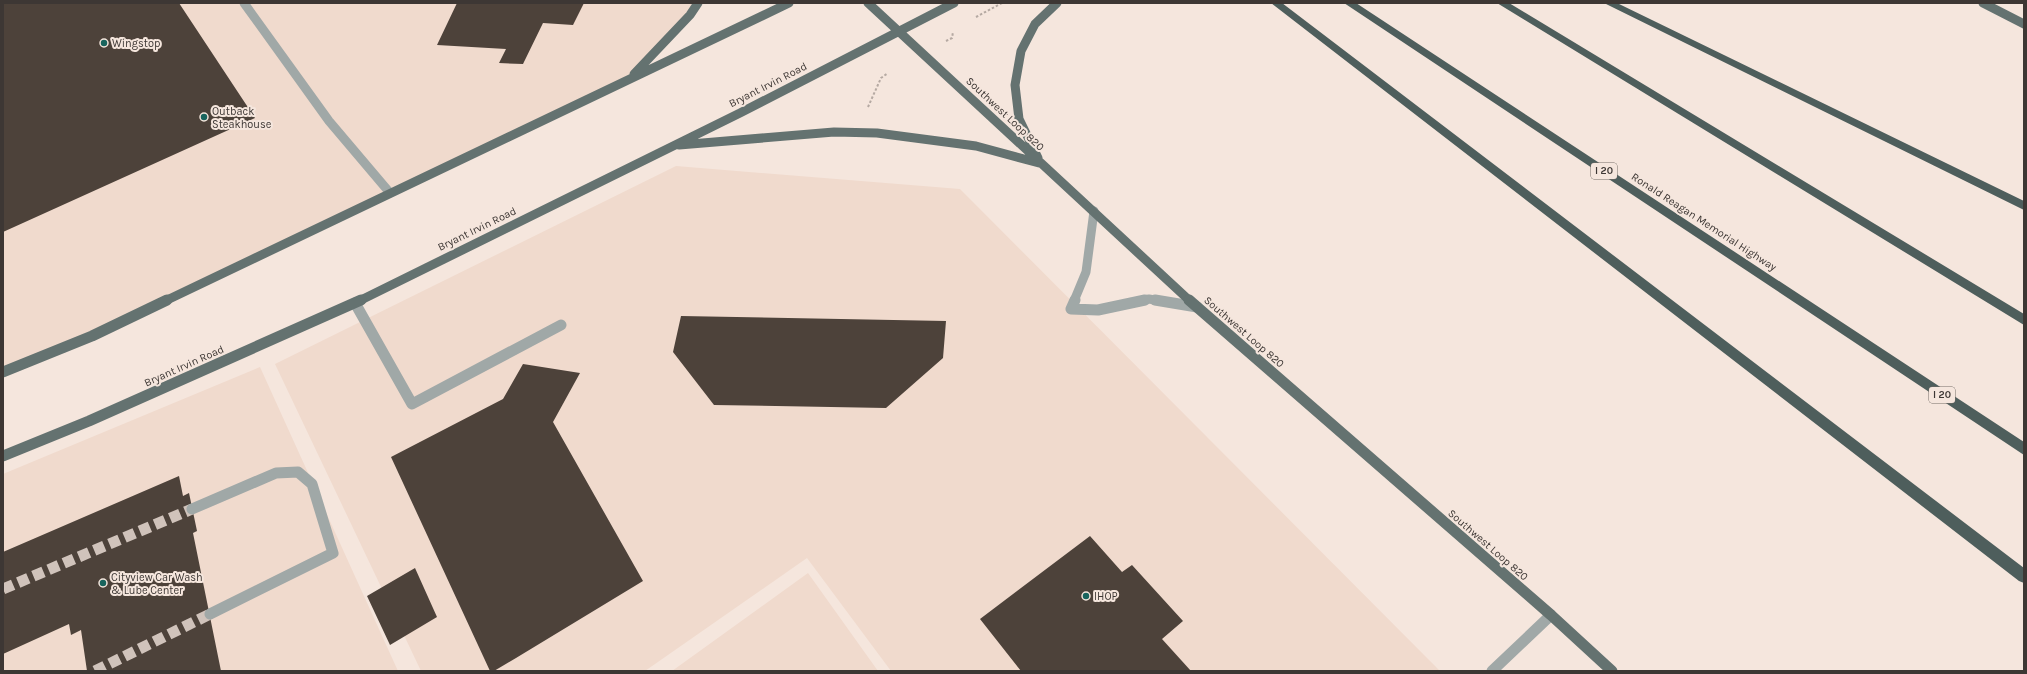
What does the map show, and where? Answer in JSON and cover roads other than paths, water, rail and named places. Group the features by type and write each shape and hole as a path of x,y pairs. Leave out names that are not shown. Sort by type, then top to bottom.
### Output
{"highway":[{"path":"1276,3 2024,575"},
{"name":"Ronald Reagan Memorial Highway","path":"1349,3 2024,449"},
{"path":"1502,3 2024,320"},
{"path":"1609,3 2024,206"}],"main road":[{"path":"630,79 690,15 698,3"},
{"path":"3,372 92,336 789,3"},
{"name":"Southwest Loop 820","path":"868,3 899,30 1197,308 1551,615 1612,671"},
{"name":"Bryant Irvin Road","path":"3,456 89,421 355,303 673,146 954,3"},
{"path":"1041,164 1019,119 1015,85 1021,51 1035,24 1057,3"},
{"path":"1983,3 2024,24"},
{"path":"673,146 770,136 834,132 877,133 976,146 1041,164"}],"street":[{"path":"244,3 329,121 390,193"},
{"path":"1094,211 1086,272 1071,308 1098,310 1149,300 1197,308"},
{"path":"355,303 412,404 561,325"},
{"path":"192,509 276,473 298,472 312,484 332,553 210,614"},
{"path":"1492,671 1551,615"}],"tunnel":[{"path":"3,589 192,509"},
{"path":"95,671 210,614"}],"place":[{"name":"Wingstop","path":"104,43"},
{"name":"Outback Steakhouse","path":"204,117"},
{"name":"Cityview Car Wash & Lube Center","path":"103,583"},
{"name":"IHOP","path":"1086,596"}]}
